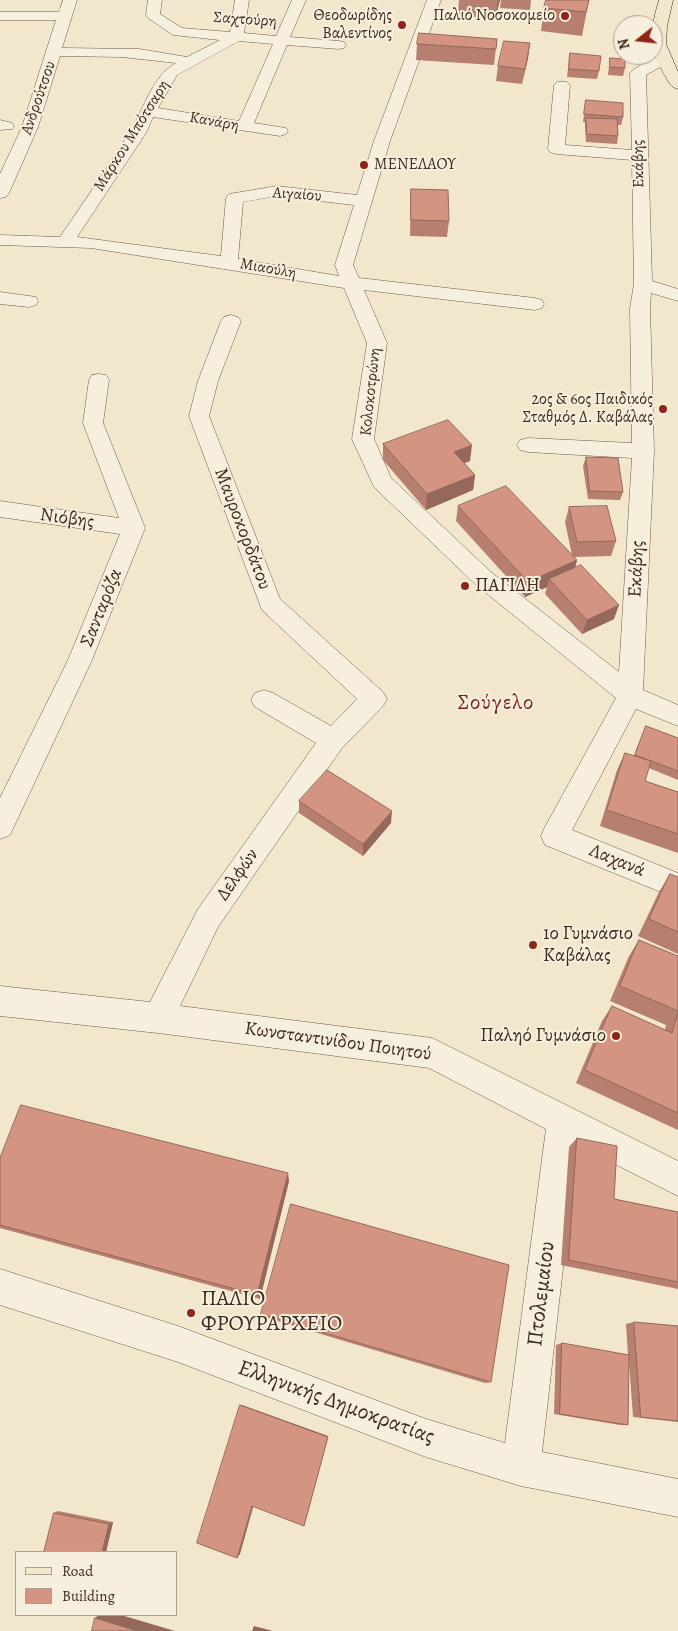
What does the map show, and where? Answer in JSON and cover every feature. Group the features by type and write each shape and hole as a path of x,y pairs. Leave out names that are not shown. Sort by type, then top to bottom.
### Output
{"main road":[{"path":"662,15 666,0"},
{"path":"663,62 678,84"}],"street":[{"name":"Ανδρούτσου","path":"0,193 30,127 70,0"},
{"path":"236,37 242,0"},
{"path":"244,127 299,0"},
{"name":"Κολοκοτρώνη","path":"434,0 382,141 344,265 377,343 363,439 382,482 483,578 630,695 678,716"},
{"name":"Σαχτούρη","path":"154,7 178,32 339,45"},
{"path":"0,16 66,16"},
{"name":"Μάρκου Μπότσαρη","path":"65,242 138,133 148,111 171,72 236,37"},
{"path":"54,52 140,53 166,55 189,62"},
{"name":"Εκάβης","path":"555,836 630,695 643,451 640,308 643,284 638,73 653,65"},
{"path":"562,85 556,149 639,156"},
{"name":"Κανάρη","path":"148,111 280,131"},
{"name":"Αιγαίου","path":"229,263 235,198 277,191 364,201"},
{"name":"Μιαούλη","path":"0,240 91,243 350,283 535,304"},
{"path":"643,284 678,295"},
{"path":"0,298 28,301"},
{"name":"Μαυροκορδάτου","path":"231,321 208,381 199,416 270,604 374,699"},
{"path":"99,380 93,423 134,528"},
{"path":"528,445 643,451"},
{"name":"Νιόβης","path":"0,509 134,528"},
{"name":"Σανταρόζα","path":"0,827 80,660 134,528"},
{"name":"Δελφών","path":"158,1018 208,918 334,740 374,699"},
{"path":"264,700 334,740"},
{"name":"Λαχανά","path":"555,836 678,886"},
{"name":"Κωνσταντινίδου Ποιητού","path":"0,1001 158,1018 432,1052 678,1180"},
{"name":"Πτολεμαίου","path":"521,1467 563,1121"},
{"name":"Ελληνικής Δημοκρατίας","path":"0,1287 178,1344 426,1438 521,1467 678,1498"}],"building":[{"path":"546,0 589,0 586,12 544,8"},
{"path":"419,33 497,39 496,49 417,44"},
{"path":"504,41 530,43 525,69 498,66"},
{"path":"570,53 601,56 599,71 569,69"},
{"path":"610,58 613,58 613,65 625,65 625,68 610,67"},
{"path":"586,100 623,103 623,117 584,114"},
{"path":"586,118 617,119 618,136 587,134"},
{"path":"411,189 448,190 449,221 411,220"},
{"path":"448,420 472,445 454,452 475,475 427,494 383,444"},
{"path":"586,457 618,458 623,492 590,491"},
{"path":"506,486 577,560 528,582 458,506"},
{"path":"607,506 616,541 577,542 569,507"},
{"path":"581,565 619,605 587,620 549,579"},
{"path":"646,726 678,738 678,771 635,755"},
{"path":"625,753 651,761 645,781 678,792 678,834 607,810"},
{"path":"327,770 392,811 363,844 299,801"},
{"path":"670,874 678,877 678,932 649,919"},
{"path":"639,940 678,956 678,1011 620,986"},
{"path":"612,1006 672,1033 678,1012 678,1113 585,1070"},
{"path":"21,1105 288,1173 257,1295 0,1225 0,1158"},
{"path":"577,1138 617,1146 614,1199 678,1212 678,1282 569,1260"},
{"path":"291,1204 509,1265 491,1382 261,1314"},
{"path":"634,1322 678,1326 678,1421 641,1417"},
{"path":"562,1343 629,1355 628,1425 560,1414"},
{"path":"240,1405 328,1437 304,1526 252,1506 237,1558 197,1543"},
{"path":"54,1513 109,1524 102,1551 44,1551"},
{"path":"95,1618 137,1631 92,1631"}],"place":[{"name":"Παλιό Νοσοκομείο","path":"565,16"},
{"name":"Θεοδωρίδης Βαλεντίνος","path":"402,25"},
{"name":"ΜΕΝΕΛΑΟΥ","path":"364,165"},
{"name":"2ος & 6ος Παιδικός Σταθμός Δ. Καβάλας","path":"663,409"},
{"name":"ΠΑΓΙΔΗ","path":"465,586"},
{"name":"1ο Γυμνάσιο Καβάλας","path":"533,945"},
{"name":"Παληό Γυμνάσιο","path":"616,1036"},
{"name":"ΠΑΛΙΟ ΦΡΟΥΡΑΡΧΕΙΟ","path":"191,1313"}],"district":[{"name":"Σούγελο","path":"496,704"}]}
